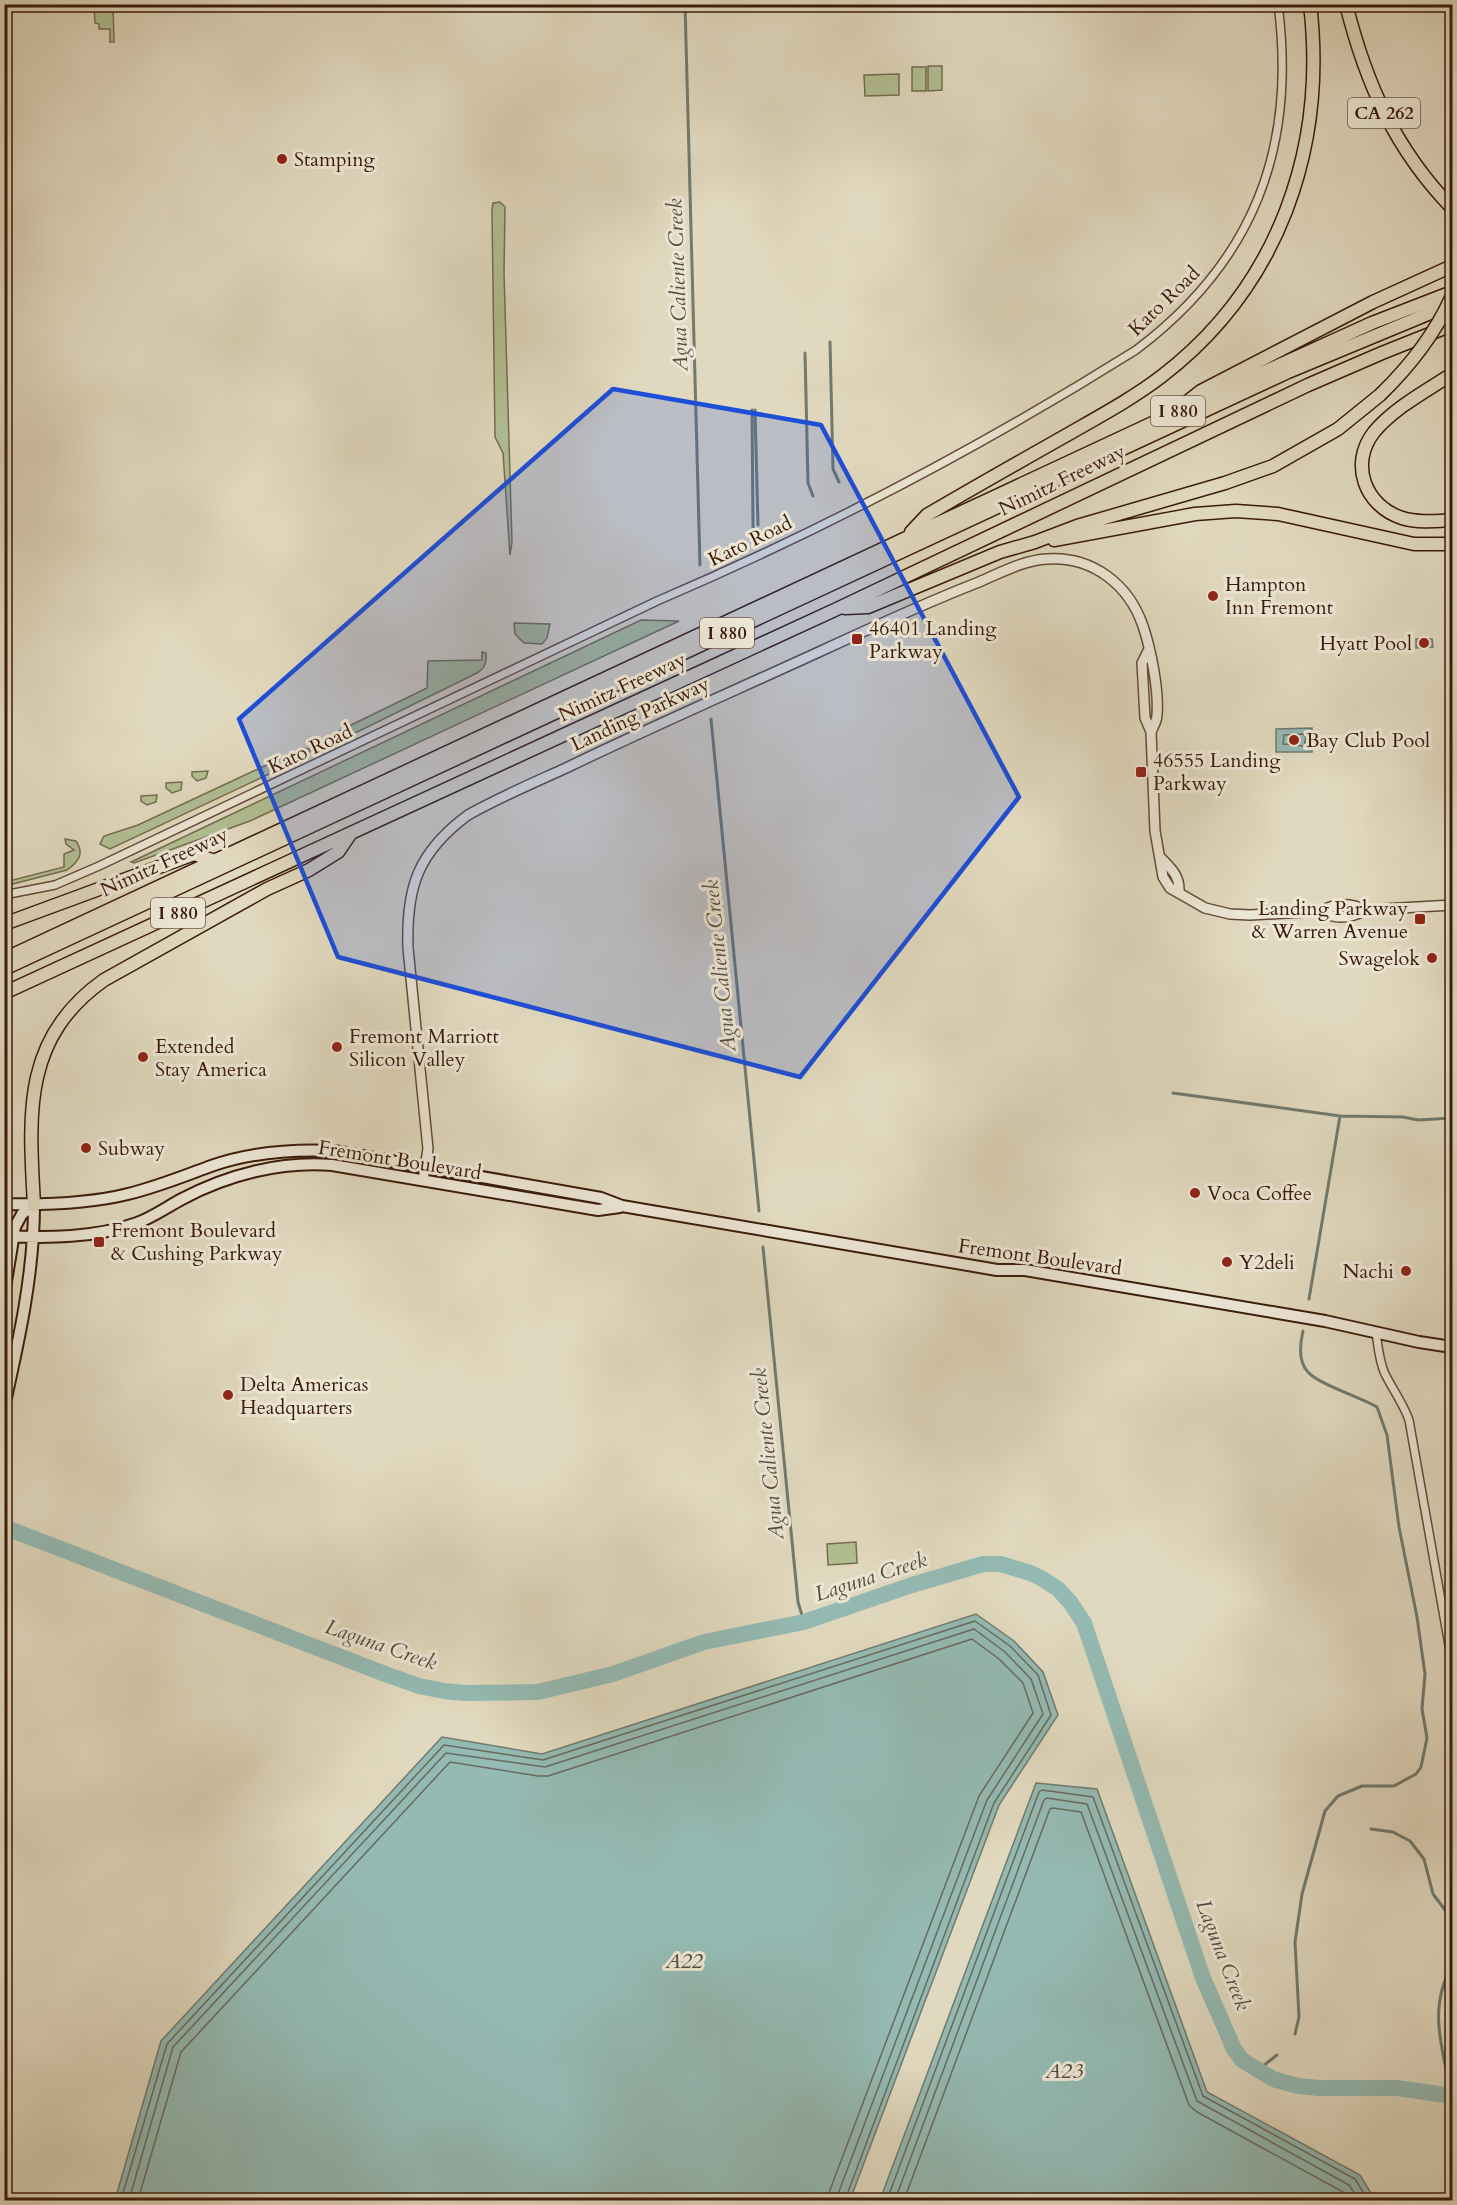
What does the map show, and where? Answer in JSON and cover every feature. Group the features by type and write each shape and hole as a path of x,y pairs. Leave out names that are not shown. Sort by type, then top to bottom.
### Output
{"highway":[{"path":"906,538 927,515 1113,409 1160,378 1198,344 1234,302 1261,262 1278,230 1302,160 1312,111 1314,85 1310,4"},
{"name":"CA 262","path":"1346,4 1360,55 1375,94 1401,142 1430,183 1452,208"},
{"path":"1174,413 1201,391 1373,302 1452,266"},
{"name":"Nimitz Freeway","path":"4,959 1174,413 1372,323 1452,292"},
{"path":"839,608 868,607 1000,552 1273,466 1338,429 1380,395 1423,346 1452,297"},
{"name":"I 880","path":"4,969 1288,372 1452,304"},
{"name":"Nimitz Freeway","path":"4,993 839,608 1308,385 1452,326"},
{"path":"1452,374 1401,408 1373,433 1362,459 1362,472 1371,497 1380,507 1390,513 1403,519 1418,521 1452,520"},
{"path":"1035,542 1185,515 1236,511 1278,514 1414,544 1452,544"},
{"path":"34,1204 33,1094 45,1049 69,1010 86,993 104,980 338,852 351,833"},
{"path":"4,924 194,854 213,860"}],"main road":[{"name":"Fremont Boulevard","path":"4,1204 97,1200 153,1188 211,1166 261,1153 334,1151 602,1198 622,1206 997,1270 1025,1270 1057,1275 1325,1321 1452,1347"},
{"path":"234,1178 238,1171 257,1162 261,1153"},
{"name":"Fremont Boulevard","path":"9,1236 91,1232 119,1228 155,1215 182,1199 234,1178 260,1171 315,1164 598,1210 622,1206"},
{"path":"182,1199 191,1188 205,1181 211,1166"},
{"path":"4,1294 9,1236 22,1214 34,1204"},
{"path":"4,1407 24,1311 33,1236 34,1204"}],"street":[{"name":"Kato Road","path":"4,895 55,885 99,866 657,601 756,557 919,476 1136,350 1178,315 1211,280 1232,250 1250,217 1264,183 1274,149 1280,116 1284,60 1278,4"},
{"name":"Landing Parkway","path":"423,1180 429,1149 408,948 409,901 414,883 430,852 454,826 468,815 670,718 906,611 1033,561 1059,559 1074,561 1102,572 1124,590 1139,615 1148,651 1154,664 1157,716 1151,732 1155,831 1160,857 1172,868 1180,882 1179,892 1194,903 1230,914 1250,915 1321,911 1331,906 1354,905 1366,910 1452,905"},
{"path":"1376,1332 1380,1360 1385,1374 1402,1401 1409,1420 1452,1662"}],"highlighted area":[{"path":"613,389 821,425 1019,797 800,1077 338,957 239,719"}],"green space":[{"path":"94,5 113,5 114,42 110,42 110,29 99,29 99,24 95,23"},
{"path":"928,66 942,66 942,90 928,91"},
{"path":"912,67 926,67 926,91 912,91"},
{"path":"899,74 899,95 865,96 864,75"},
{"path":"500,202 505,207 504,273 512,542 510,555 503,453 495,437 492,210 493,203"},
{"path":"641,620 679,621 250,821 134,863 131,862"},
{"path":"514,623 550,624 547,638 542,644 524,643 515,634"},
{"path":"482,652 486,653 486,662 477,673 339,741 330,738 339,731 427,688 428,661 482,660"},
{"path":"303,748 310,751 299,760 110,849 100,844 104,836 138,825"},
{"path":"208,771 206,778 197,781 192,776 192,772"},
{"path":"182,782 181,790 172,793 166,788 166,783"},
{"path":"157,795 156,802 147,805 141,801 141,796"},
{"path":"65,839 76,841 80,850 77,861 71,867 5,886 5,882 64,867 64,854 74,850 66,844"},
{"path":"856,1542 857,1563 828,1565 827,1544"}],"water":[{"name":"Hyatt Pool","path":"1416,639 1432,639 1433,647 1416,648"},
{"name":"Bay Club Pool","path":"1312,728 1312,752 1276,752 1276,729"},
{"name":"A22","path":"976,1614 1014,1641 1043,1672 1058,1715 999,1805 850,2200 115,2200 161,2041 442,1737 542,1754"},
{"name":"A23","path":"1036,1783 1097,1789 1207,2092 1360,2175 1375,2200 880,2200"}],"waterway":[{"name":"Agua Caliente Creek","path":"685,4 700,565"},
{"path":"830,342 833,469 839,482"},
{"path":"805,353 808,483 813,496"},
{"path":"752,410 753,527"},
{"path":"755,410 758,525"},
{"name":"Agua Caliente Creek","path":"711,719 759,1211"},
{"path":"1173,1093 1340,1116"},
{"path":"1309,1299 1340,1116 1403,1117 1418,1120 1452,1118"},
{"name":"Agua Caliente Creek","path":"763,1247 798,1602 804,1622"},
{"path":"1295,2034 1299,2017 1295,1942 1302,1894 1325,1811 1338,1796 1362,1786 1394,1786 1416,1774 1421,1767 1427,1738 1422,1709 1425,1674 1417,1617 1399,1527 1387,1435 1377,1407 1313,1377 1308,1372 1301,1358 1303,1331"},
{"name":"Laguna Creek","path":"4,1527 385,1674 419,1686 465,1693 538,1692 613,1674 704,1642 804,1622 912,1585 983,1564 1001,1564 1030,1573 1058,1589 1084,1623 1203,1978 1234,2049 1242,2060 1273,2079 1298,2086 1397,2088 1452,2096"},
{"path":"1371,1829 1393,1832 1410,1841 1424,1859 1433,1894 1452,1919"},
{"path":"1452,1966 1444,1982 1440,1998 1439,2030 1452,2096"},
{"path":"1258,2070 1277,2055"}],"place":[{"name":"Stamping","path":"282,159"},
{"name":"Hampton Inn Fremont","path":"1213,596"},
{"name":"46401 Landing Parkway","path":"857,639"},
{"name":"Hyatt Pool","path":"1424,643"},
{"name":"Bay Club Pool","path":"1294,740"},
{"name":"46555 Landing Parkway","path":"1141,772"},
{"name":"Landing Parkway & Warren Avenue","path":"1420,919"},
{"name":"Swagelok","path":"1432,958"},
{"name":"Fremont Marriott Silicon Valley","path":"337,1047"},
{"name":"Extended Stay America","path":"143,1057"},
{"name":"Subway","path":"86,1148"},
{"name":"Voca Coffee","path":"1195,1193"},
{"name":"Fremont Boulevard & Cushing Parkway","path":"99,1242"},
{"name":"Y2deli","path":"1227,1262"},
{"name":"Nachi","path":"1406,1271"},
{"name":"Delta Americas Headquarters","path":"228,1395"}]}
